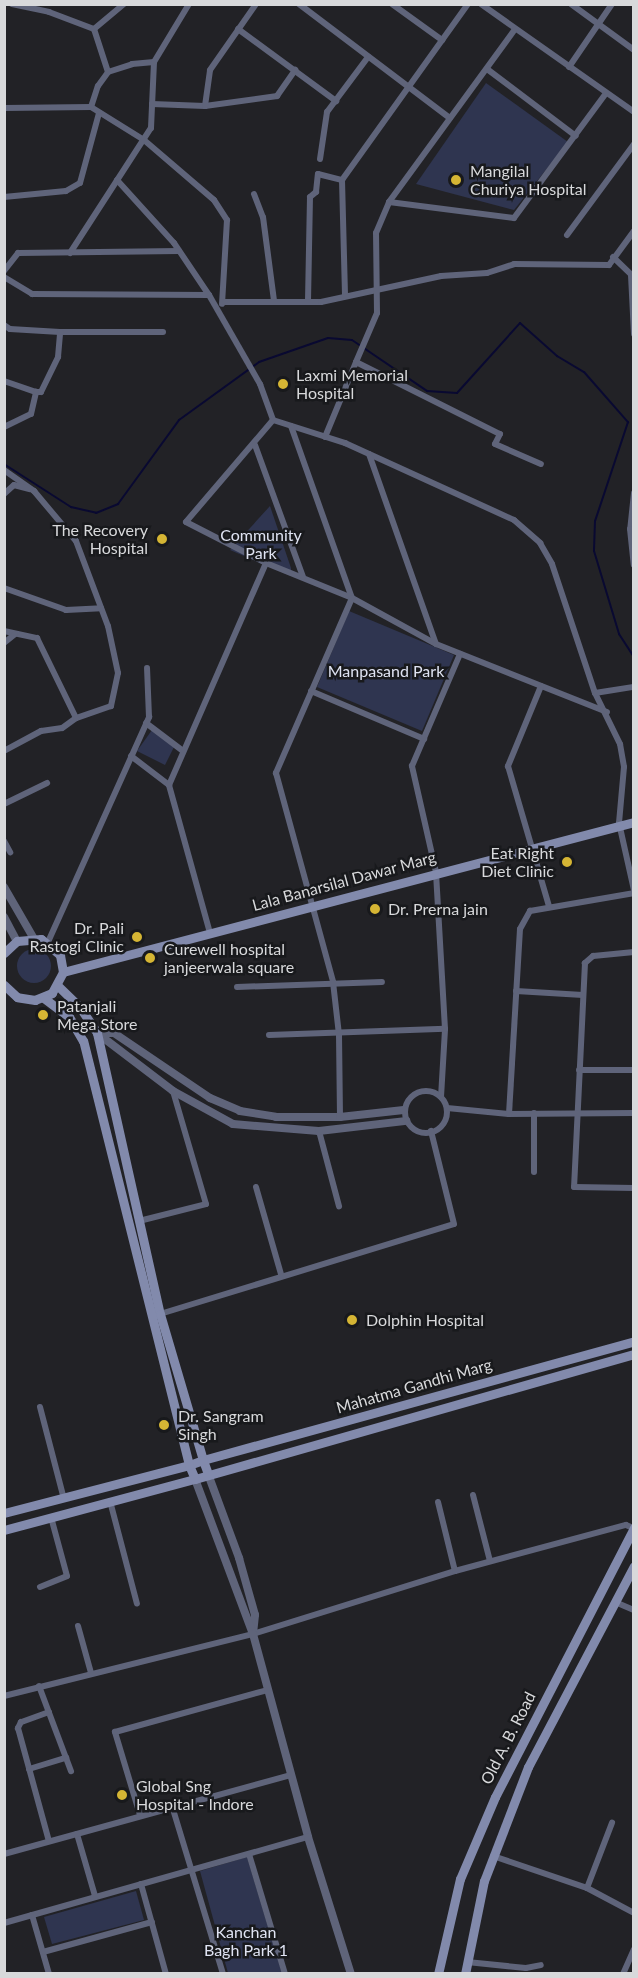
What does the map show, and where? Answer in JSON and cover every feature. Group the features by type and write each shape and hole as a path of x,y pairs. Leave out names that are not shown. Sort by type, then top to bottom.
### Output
{"main road":[{"name":"Lala Banarsilal Dawar Marg","path":"63,972 619,823 633,822"},
{"path":"4,953 17,940 33,937 48,942 60,955 63,972 58,986 44,998 26,1000 4,985"},
{"path":"58,986 79,1006 97,1033 160,1314 192,1432 208,1474"},
{"path":"4,1530 195,1479 189,1465 83,1041 69,1017 44,998"},
{"name":"Mahatma Gandhi Marg","path":"189,1465 633,1341"},
{"name":"Mahatma Gandhi Marg","path":"195,1479 633,1354"},
{"path":"4,1514 189,1465"},
{"name":"Old A. B. Road","path":"438,1974 460,1879 495,1797 518,1745 633,1528"},
{"name":"Old A. B. Road","path":"465,1974 484,1881 528,1767 633,1566"}],"street":[{"path":"12,4 49,12 94,28"},
{"path":"94,28 124,4"},
{"path":"70,253 151,128 154,62 189,4"},
{"path":"205,106 210,70 256,4"},
{"path":"298,4 450,118"},
{"path":"392,4 442,39"},
{"path":"345,295 342,180 468,4"},
{"path":"481,4 633,112"},
{"path":"571,4 633,50"},
{"path":"569,67 612,4"},
{"path":"91,107 108,72 94,28"},
{"path":"238,29 336,101"},
{"path":"325,436 377,313 376,233 389,202 515,29"},
{"path":"320,159 327,112 368,57"},
{"path":"108,72 132,64 154,62"},
{"path":"487,69 576,136"},
{"path":"152,104 205,106 277,96 295,70"},
{"path":"389,202 514,218 606,93"},
{"path":"4,108 91,107 144,140 214,200 226,220 225,302"},
{"path":"4,197 66,191 80,183 99,113"},
{"path":"567,236 633,144"},
{"path":"308,301 310,197 316,192 318,174 342,180"},
{"path":"117,180 179,251 209,295 260,384 273,420"},
{"path":"254,194 263,217 274,301"},
{"path":"216,308 225,302 308,301 441,276 487,273 514,264 609,265 633,231"},
{"path":"4,271 18,253 179,251"},
{"path":"613,257 632,276 633,334"},
{"path":"4,277 32,294 209,295"},
{"path":"4,325 10,329 60,332 164,332"},
{"path":"4,381 41,392 58,357 60,332"},
{"path":"357,360 500,434 495,444 541,464"},
{"path":"4,427 31,414 36,392"},
{"path":"273,420 325,436 369,454 514,520 540,543 552,564 595,693 607,712 624,767 619,823 633,891 530,911 520,929 509,1114"},
{"path":"273,420 255,445 186,522 266,563 352,598 436,644 607,712"},
{"path":"291,426 352,598 276,773 333,982 339,1035 340,1117"},
{"path":"255,445 303,577"},
{"path":"369,454 436,644"},
{"path":"4,470 34,491 76,541 101,608 118,673 111,706 76,718 62,728 41,731 4,751"},
{"path":"4,494 14,485 34,491"},
{"path":"633,493 633,566"},
{"path":"169,785 266,563"},
{"path":"4,588 66,610 101,608"},
{"path":"4,631 37,638 76,718"},
{"path":"4,643 15,634"},
{"path":"441,1096 427,1093 412,1096 405,1110 406,1121 415,1129 431,1131 446,1122 447,1108 441,1096 445,1029 436,872 412,766 460,654"},
{"path":"48,942 146,723 147,668"},
{"path":"541,686 508,766 549,906"},
{"path":"595,693 619,686 633,687"},
{"path":"311,691 424,739"},
{"path":"146,723 183,751"},
{"path":"131,756 169,785 210,933"},
{"path":"4,804 47,783"},
{"path":"4,842 10,852"},
{"path":"4,887 33,937"},
{"path":"4,917 17,940"},
{"path":"633,952 589,958 583,995 574,1187 633,1188"},
{"path":"237,987 382,982"},
{"path":"516,991 583,995"},
{"path":"269,1035 339,1035 445,1029"},
{"path":"83,1041 97,1033 114,1033 210,1098 240,1110 276,1117 340,1117 405,1110"},
{"path":"97,1033 173,1091 233,1124 319,1131 406,1121"},
{"path":"579,1070 633,1070"},
{"path":"139,1221 206,1204 173,1091"},
{"path":"447,1108 509,1114 577,1110 633,1113"},
{"path":"534,1113 534,1172"},
{"path":"319,1131 339,1206"},
{"path":"160,1314 281,1274 454,1224 431,1131"},
{"path":"256,1187 281,1274"},
{"path":"40,1407 64,1499"},
{"path":"208,1474 239,1558 255,1615 253,1634"},
{"path":"195,1479 253,1634 308,1837 351,1974"},
{"path":"473,1495 490,1562"},
{"path":"110,1501 137,1604"},
{"path":"438,1502 455,1571"},
{"path":"40,1587 67,1576 51,1517"},
{"path":"4,1696 253,1634 455,1571 626,1525 633,1528"},
{"path":"615,1602 633,1610"},
{"path":"78,1626 91,1673"},
{"path":"39,1686 71,1771"},
{"path":"140,1815 115,1732 268,1690"},
{"path":"49,1712 18,1724 49,1841"},
{"path":"29,1769 66,1758"},
{"path":"4,1854 291,1775"},
{"path":"172,1806 223,1974"},
{"path":"587,1888 612,1823"},
{"path":"77,1834 95,1896"},
{"path":"4,1923 191,1868 308,1837"},
{"path":"249,1854 285,1974"},
{"path":"493,1856 587,1888 633,1913"},
{"path":"141,1884 166,1974"},
{"path":"32,1915 50,1974"},
{"path":"43,1952 152,1922"},
{"path":"622,1974 633,1949"},
{"path":"467,1962 526,1968 541,1965"}],"green space":[{"path":"486,83 568,142 514,210 416,184"},
{"name":"Community Park","path":"270,506 291,568 291,576 230,550"},
{"name":"Manpasand Park","path":"349,611 454,655 422,731 317,687"},
{"path":"152,730 176,743 165,765 137,751"},
{"path":"34,949 46,954 51,966 46,978 34,983 22,978 17,966 22,954"},
{"name":"Kanchan Bagh Park 1","path":"247,1857 282,1973 228,1973 200,1871"},
{"path":"136,1891 144,1920 52,1944 44,1917"}],"waterway":[{"path":"4,464 71,507 96,513 118,504 179,420 259,362 328,338 352,340 427,391 457,393 520,323 557,356 584,372 628,422 595,521 594,551 619,634 634,657"}],"place":[{"name":"Mangilal Churiya Hospital","path":"456,180"},
{"name":"Laxmi Memorial Hospital","path":"283,384"},
{"name":"The Recovery Hospital","path":"162,539"},
{"name":"Eat Right Diet Clinic","path":"567,862"},
{"name":"Dr. Prerna jain","path":"375,909"},
{"name":"Dr. Pali Rastogi Clinic","path":"137,937"},
{"name":"Curewell hospital janjeerwala square","path":"150,958"},
{"name":"Patanjali Mega Store","path":"43,1015"},
{"name":"Dolphin Hospital","path":"352,1320"},
{"name":"Dr. Sangram Singh","path":"164,1425"},
{"name":"Global Sng Hospital - Indore","path":"122,1795"}]}
